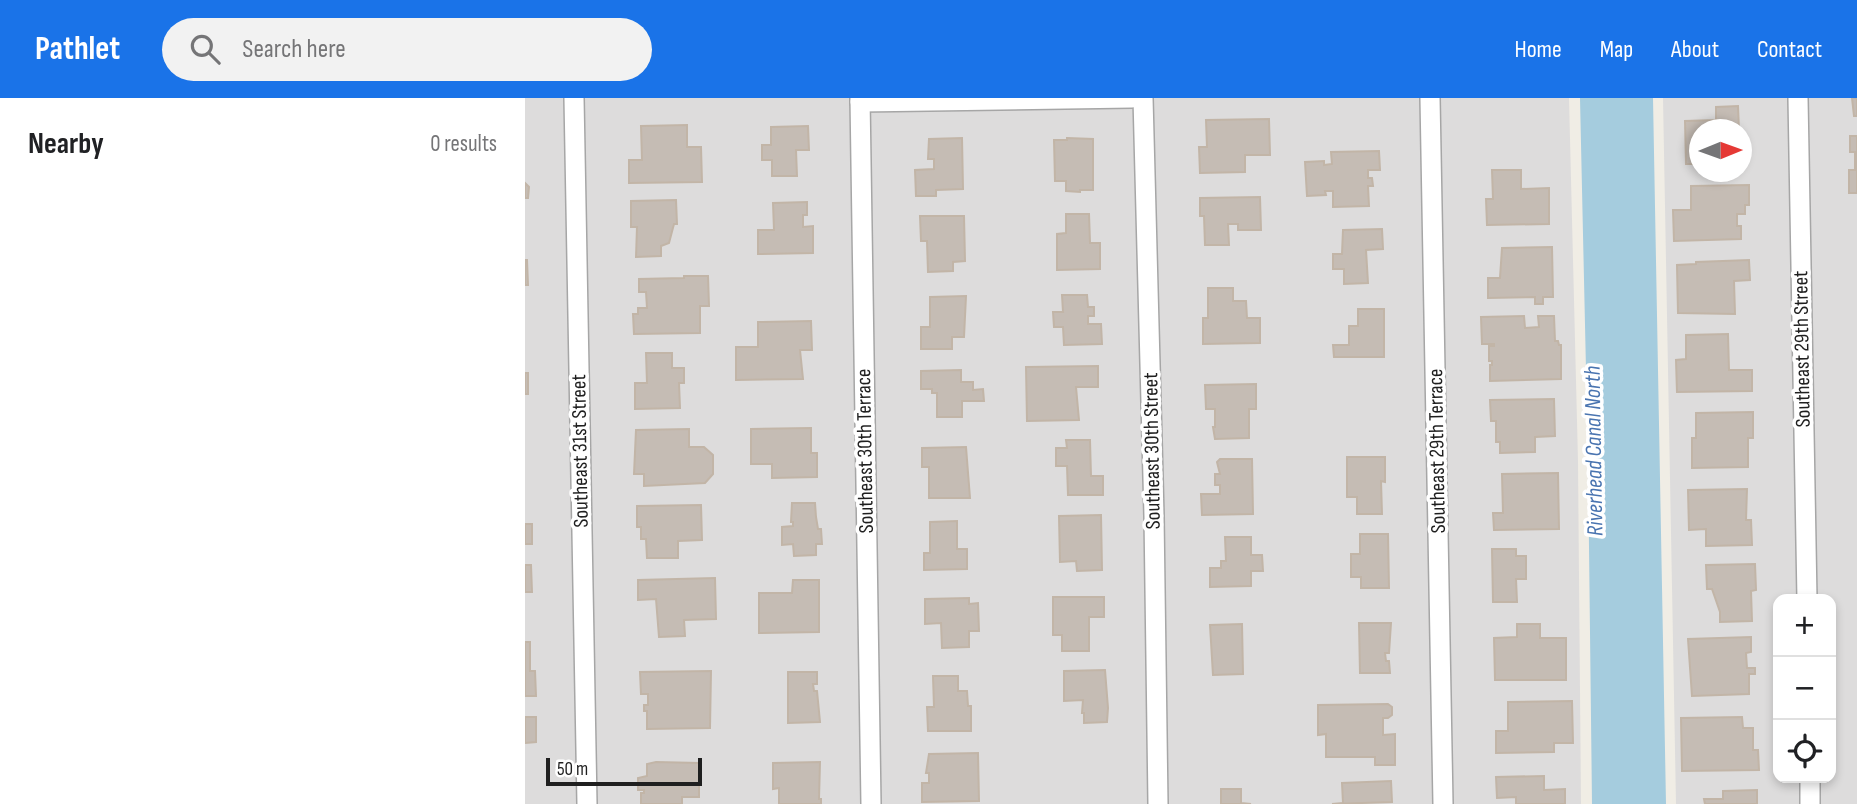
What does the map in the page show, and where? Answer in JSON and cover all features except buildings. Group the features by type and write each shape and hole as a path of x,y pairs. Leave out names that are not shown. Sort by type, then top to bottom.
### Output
{"street":[{"name":"Southeast 31st Street","path":"574,98 587,804"},
{"path":"860,100 1132,98"},
{"name":"Southeast 30th Street","path":"1143,98 1154,516 1158,804"},
{"name":"Southeast 29th Terrace","path":"1430,98 1443,804"},
{"name":"Southeast 29th Street","path":"1798,98 1807,594"},
{"name":"Southeast 30th Terrace","path":"860,100 871,804"},
{"path":"1810,783 1810,804"}],"shaded area":[{"path":"525,98 1569,98 1578,461 1581,804 525,804"},
{"path":"1663,98 1857,98 1857,804 1676,804"}],"water":[{"name":"Riverhead Canal North","path":"1580,98 1653,98 1666,804 1592,804"}]}
